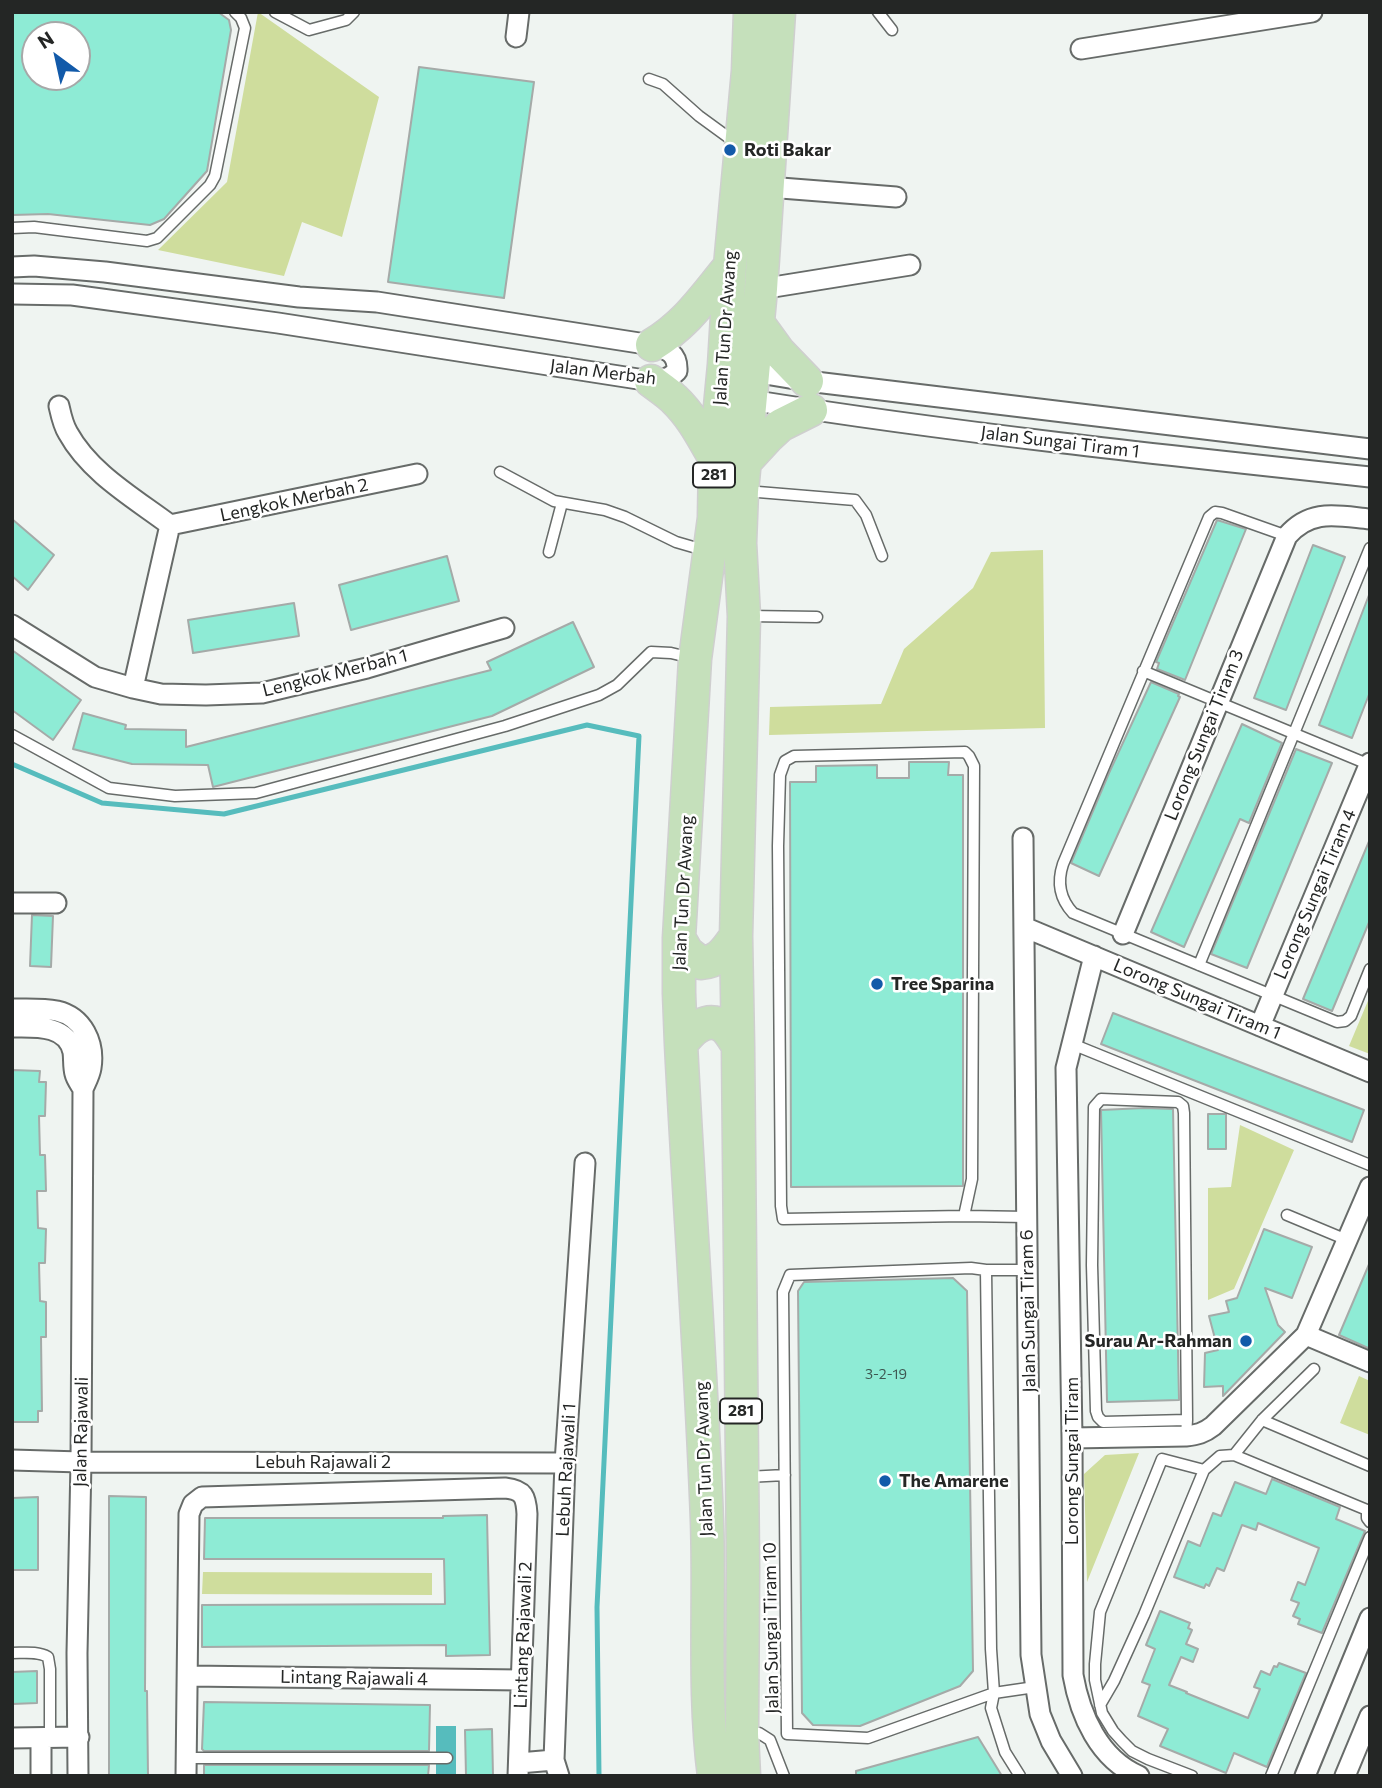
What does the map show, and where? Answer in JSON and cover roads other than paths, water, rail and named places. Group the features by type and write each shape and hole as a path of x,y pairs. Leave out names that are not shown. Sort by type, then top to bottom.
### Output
{"main road":[{"name":"Jalan Tun Dr Awang","path":"744,1776 736,936 744,616 724,365 748,71 750,12"},
{"name":"Jalan Tun Dr Awang","path":"713,1776 707,1670 707,1528 681,1044 679,938 695,659 714,518 734,471 752,386 779,12"},
{"path":"652,345 686,320 730,266"},
{"path":"651,381 685,411 734,471 809,395 758,323"},
{"path":"679,938 687,952 701,963 708,963 724,953 736,936"},
{"path":"681,1044 700,1024 708,1022 722,1026 738,1046"}],"street":[{"path":"516,37 519,12"},
{"path":"1081,48 1312,12"},
{"path":"768,187 896,197"},
{"path":"761,289 911,265"},
{"name":"Jalan Merbah","path":"12,267 34,266 105,272 299,297 377,302 652,345 667,349 678,362 677,370 670,377 651,381 278,323 72,295 12,294"},
{"name":"Jalan Sungai Tiram 1","path":"752,386 1146,453 1370,477"},
{"name":"Jalan Sungai Tiram 1","path":"752,386 809,395 1370,449"},
{"path":"59,406 66,431 102,475 170,525 133,688"},
{"name":"Lengkok Merbah 2","path":"170,525 417,474"},
{"path":"1287,536 1304,521 1323,515 1370,519"},
{"name":"Lorong Sungai Tiram 3","path":"1123,934 1287,536"},
{"name":"Lengkok Merbah 1","path":"12,625 95,677 161,694 206,695 262,693 367,668 504,628"},
{"name":"Lorong Sungai Tiram 4","path":"1260,1026 1369,764"},
{"name":"Jalan Sungai Tiram 6","path":"1023,838 1031,1655 1040,1714 1051,1741 1072,1776"},
{"path":"12,902 56,903"},
{"name":"Lorong Sungai Tiram 1","path":"1024,927 1370,1072"},
{"name":"Lorong Sungai Tiram","path":"1094,956 1066,1068 1073,1675 1077,1699 1091,1729 1111,1757 1139,1776"},
{"name":"Jalan Rajawali","path":"12,1009 40,1009 72,1017 85,1031 92,1053 91,1070 83,1089 78,1776"},
{"name":"Jalan Rajawali","path":"12,1027 42,1027 57,1031 73,1050 75,1074 83,1089"},
{"name":"Lebuh Rajawali 1","path":"556,1768 565,1463 585,1163"},
{"path":"1072,1438 1186,1428 1198,1434 1206,1432 1306,1335 1370,1187"},
{"path":"1306,1335 1370,1362"},
{"name":"Lebuh Rajawali 2","path":"12,1460 565,1463"},
{"name":"Lintang Rajawali 2","path":"188,1676 189,1514 193,1504 202,1497 516,1489 523,1494 527,1503 519,1769"},
{"path":"1305,1776 1370,1618"},
{"path":"186,1767 188,1676"},
{"name":"Lintang Rajawali 4","path":"188,1676 521,1680"},
{"path":"1345,1776 1370,1716"},
{"path":"12,1738 79,1737"},
{"path":"41,1776 46,1738"},
{"path":"519,1769 556,1768"}],"lane":[{"path":"12,228 34,227 147,241 157,239 210,185 215,176 245,28 235,12"},
{"path":"275,12 309,30 346,20 354,12"},
{"path":"878,12 892,30"},
{"path":"649,79 663,84 699,116 740,145"},
{"path":"734,471 855,500 866,516 882,556"},
{"path":"500,472 554,501 605,510 676,542 710,551"},
{"path":"550,552 562,503"},
{"path":"1287,536 1222,513 1215,512 1209,517 1061,869 1060,891 1073,914 1337,1021 1345,1021 1351,1016 1370,969"},
{"path":"1199,965 1370,548"},
{"path":"744,616 817,617"},
{"path":"12,735 109,788 175,796 256,793 505,726 599,695 617,685 651,652 671,653 695,659"},
{"path":"1143,671 1369,764"},
{"path":"964,1216 972,1179 974,766 965,752 794,756 785,761 780,775 779,811 783,1219 1027,1217"},
{"path":"1072,1044 1370,1165"},
{"path":"1101,1099 1178,1102 1183,1106 1186,1428 1102,1422 1096,1411 1094,1107 1101,1099"},
{"path":"1287,1215 1347,1240"},
{"path":"1069,1268 1093,1265"},
{"path":"741,1477 785,1475 783,1292 790,1275 971,1268 1027,1270"},
{"path":"986,1270 993,1693 991,1708 1005,1752 1020,1776"},
{"path":"1234,1455 1262,1420 1314,1368"},
{"path":"1262,1420 1370,1466"},
{"path":"1100,1704 1114,1681 1144,1615 1203,1470 1220,1457 1234,1455 1369,1509 1367,1518 1370,1522"},
{"path":"1192,1776 1132,1751 1113,1731 1105,1720 1100,1704 1095,1664 1100,1612 1162,1459 1203,1470"},
{"name":"Jalan Sungai Tiram 10","path":"785,1475 787,1734 868,1738 993,1693"},
{"path":"1271,1776 1370,1537"},
{"path":"12,1653 37,1653 48,1657 50,1669 46,1738"},
{"path":"993,1693 1035,1687"},
{"path":"742,1734 759,1733 770,1740 784,1776"},
{"path":"186,1767 447,1758"}],"water":[{"path":"436,1726 456,1726 456,1776 436,1776"}],"waterway":[{"path":"12,764 102,803 224,814 587,725 639,736 597,1607 599,1776"}],"place":[{"name":"Roti Bakar","path":"730,150"},
{"name":"Tree Sparina","path":"877,984"},
{"name":"Surau Ar-Rahman","path":"1246,1341"},
{"name":"The Amarene","path":"885,1481"}]}
